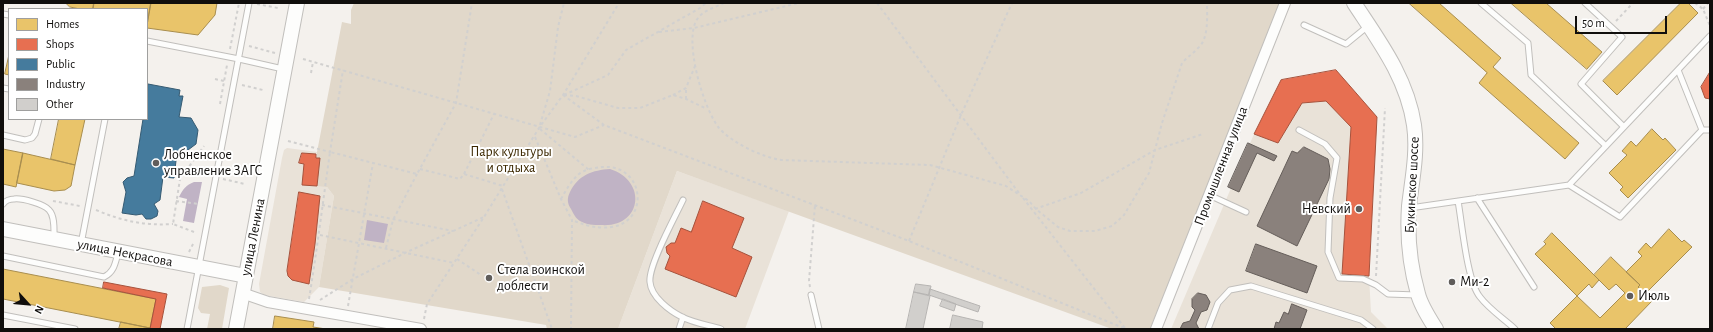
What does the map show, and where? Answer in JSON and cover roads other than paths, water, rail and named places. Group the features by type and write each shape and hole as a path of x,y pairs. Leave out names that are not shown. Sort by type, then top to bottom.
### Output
{"street":[{"name":"улица Ленина","path":"236,329 297,3"},
{"name":"Промышленная улица","path":"1156,329 1285,3"},
{"name":"Букинское шоссе","path":"1354,3 1396,69 1407,96 1414,125 1415,152 1409,208 1410,250 1418,295 1436,329"},
{"name":"улица Некрасова","path":"3,229 246,276"},
{"path":"242,293 268,302 346,316 422,326"}],"lane":[{"path":"187,329 200,268 249,3"},
{"path":"1481,3 1528,43 1531,75 1606,146"},
{"path":"1585,3 1622,37 1581,84 1624,127"},
{"path":"1304,25 1346,44 1369,25"},
{"path":"1409,208 1569,185 1710,36"},
{"path":"148,41 239,59 284,70"},
{"path":"1678,70 1702,130"},
{"path":"3,135 25,140 32,138 35,134 39,120"},
{"path":"81,245 105,120"},
{"path":"1299,130 1325,144 1337,158 1330,198 1328,252 1339,278 1363,279 1376,285 1388,294 1418,295"},
{"path":"1569,185 1620,217 1702,130 1710,130"},
{"path":"1209,195 1246,212"},
{"path":"3,204 13,198 41,204 49,210 52,216 54,239"},
{"path":"1478,198 1534,287"},
{"path":"683,200 661,245 652,268 650,282 653,292 661,301 683,318 721,329"},
{"path":"1458,200 1471,276 1476,291 1480,298 1515,329"},
{"path":"3,256 104,277 111,273 116,263 118,252"},
{"path":"1208,329 1218,303 1230,290 1251,286 1361,320 1373,329"},
{"path":"811,295 816,309 819,329"},
{"path":"3,315 75,329"},
{"path":"680,329 683,318"}],"place":[{"name":"Лобненское управление ЗАГС","path":"156,163"},
{"name":"Невский","path":"1359,209"},
{"name":"Стела воинской доблести","path":"489,278"},
{"name":"Ми-2","path":"1452,282"},
{"name":"Июль","path":"1630,296"}],"park label":[{"name":"Парк культуры и отдыха","path":"511,160"}]}
